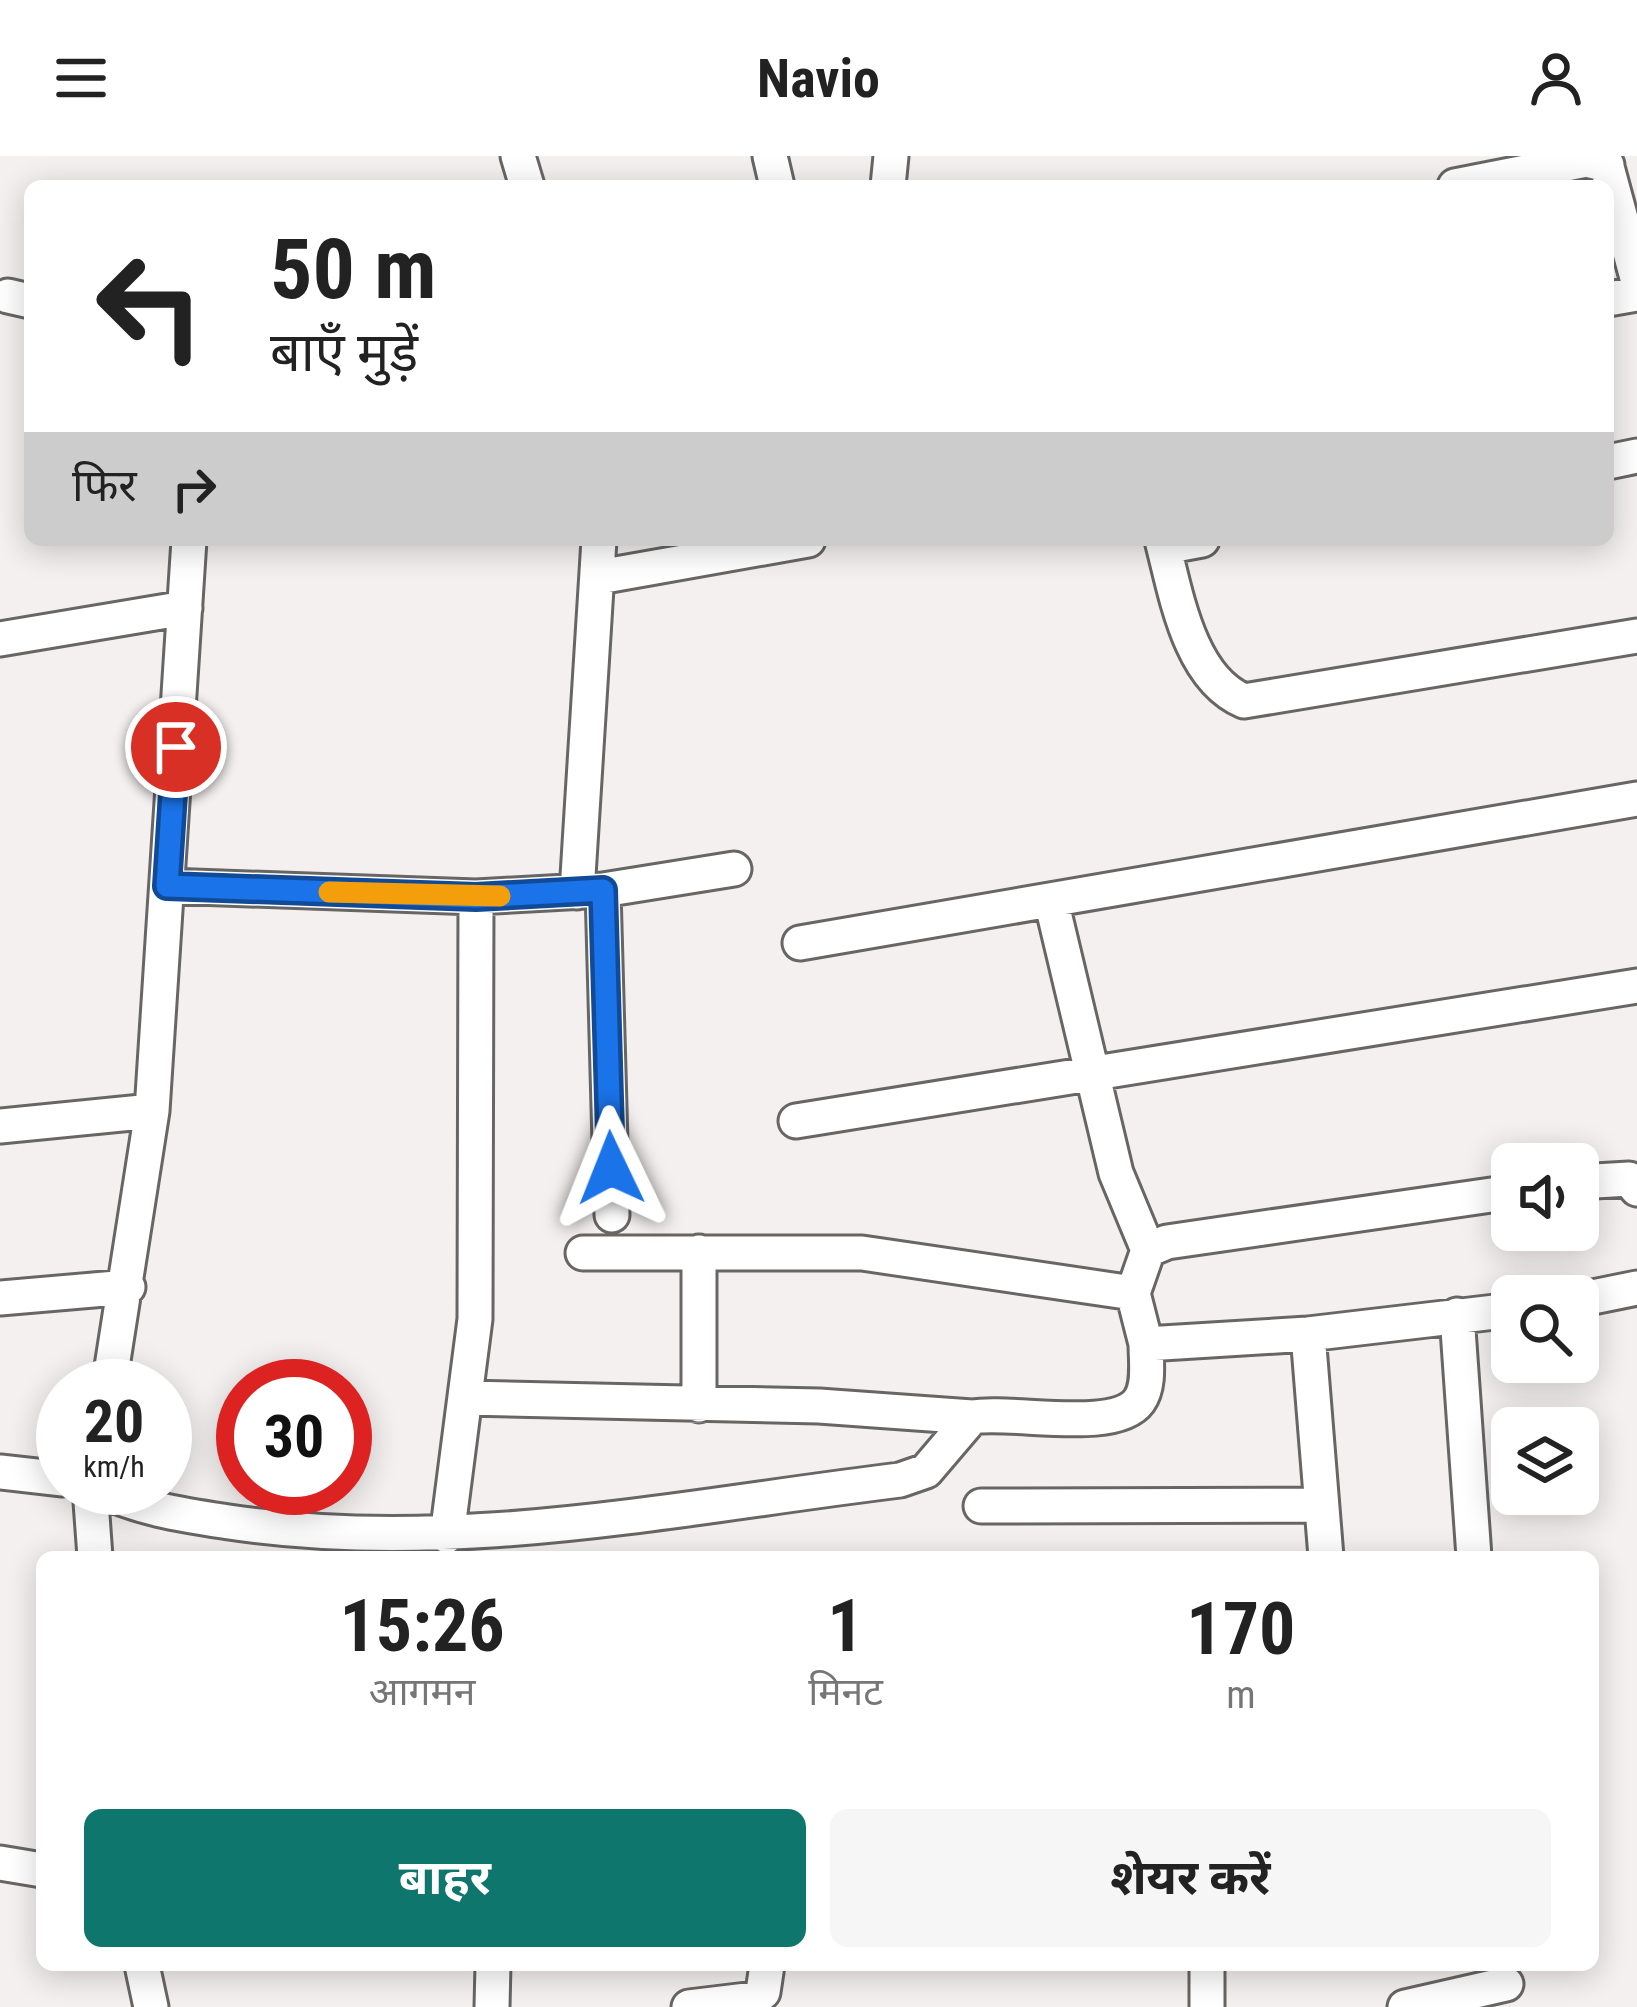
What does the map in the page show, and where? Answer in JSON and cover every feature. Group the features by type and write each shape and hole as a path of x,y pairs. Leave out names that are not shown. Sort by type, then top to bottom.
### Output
{"street":[{"path":"1485,180 1586,160 1616,172 1637,278"},
{"path":"114,1359 152,1111 189,546"},
{"path":"599,546 590,891 612,1215"},
{"path":"599,578 775,546"},
{"path":"1164,546 1204,671 1222,692 1244,701 1637,636"},
{"path":"0,639 185,608"},
{"path":"800,944 1637,800"},
{"path":"167,886 476,897 590,891 734,869"},
{"path":"447,1536 476,1319 476,897"},
{"path":"467,1398 1097,1419 1123,1413 1138,1403 1145,1388 1146,1344 1133,1294 1148,1250 1116,1173 1051,900"},
{"path":"796,1121 1637,986"},
{"path":"0,1126 152,1111"},
{"path":"1599,1179 1629,1179 1637,1189"},
{"path":"1148,1250 1167,1241 1491,1195"},
{"path":"583,1252 862,1253 1133,1294"},
{"path":"699,1252 699,1405"},
{"path":"0,1298 128,1287"},
{"path":"1599,1296 1637,1288"},
{"path":"1146,1344 1308,1334 1491,1312"},
{"path":"1457,1315 1474,1551"},
{"path":"1308,1334 1326,1551"},
{"path":"177,1515 291,1532 447,1536 900,1480 926,1471 972,1417"},
{"path":"0,1472 36,1476"},
{"path":"981,1506 1322,1504"},
{"path":"94,1515 95,1551"},
{"path":"0,1863 36,1869"},
{"path":"143,1971 151,2007"},
{"path":"492,2007 493,1971"},
{"path":"689,2007 755,1999 764,1993 766,1971"},
{"path":"1207,1971 1208,2007"},
{"path":"1405,2007 1506,1984"}],"slow traffic":[{"path":"329,892 500,896"}],"route":[{"path":"176,747 167,886 476,897 603,890 611,1168"}]}
